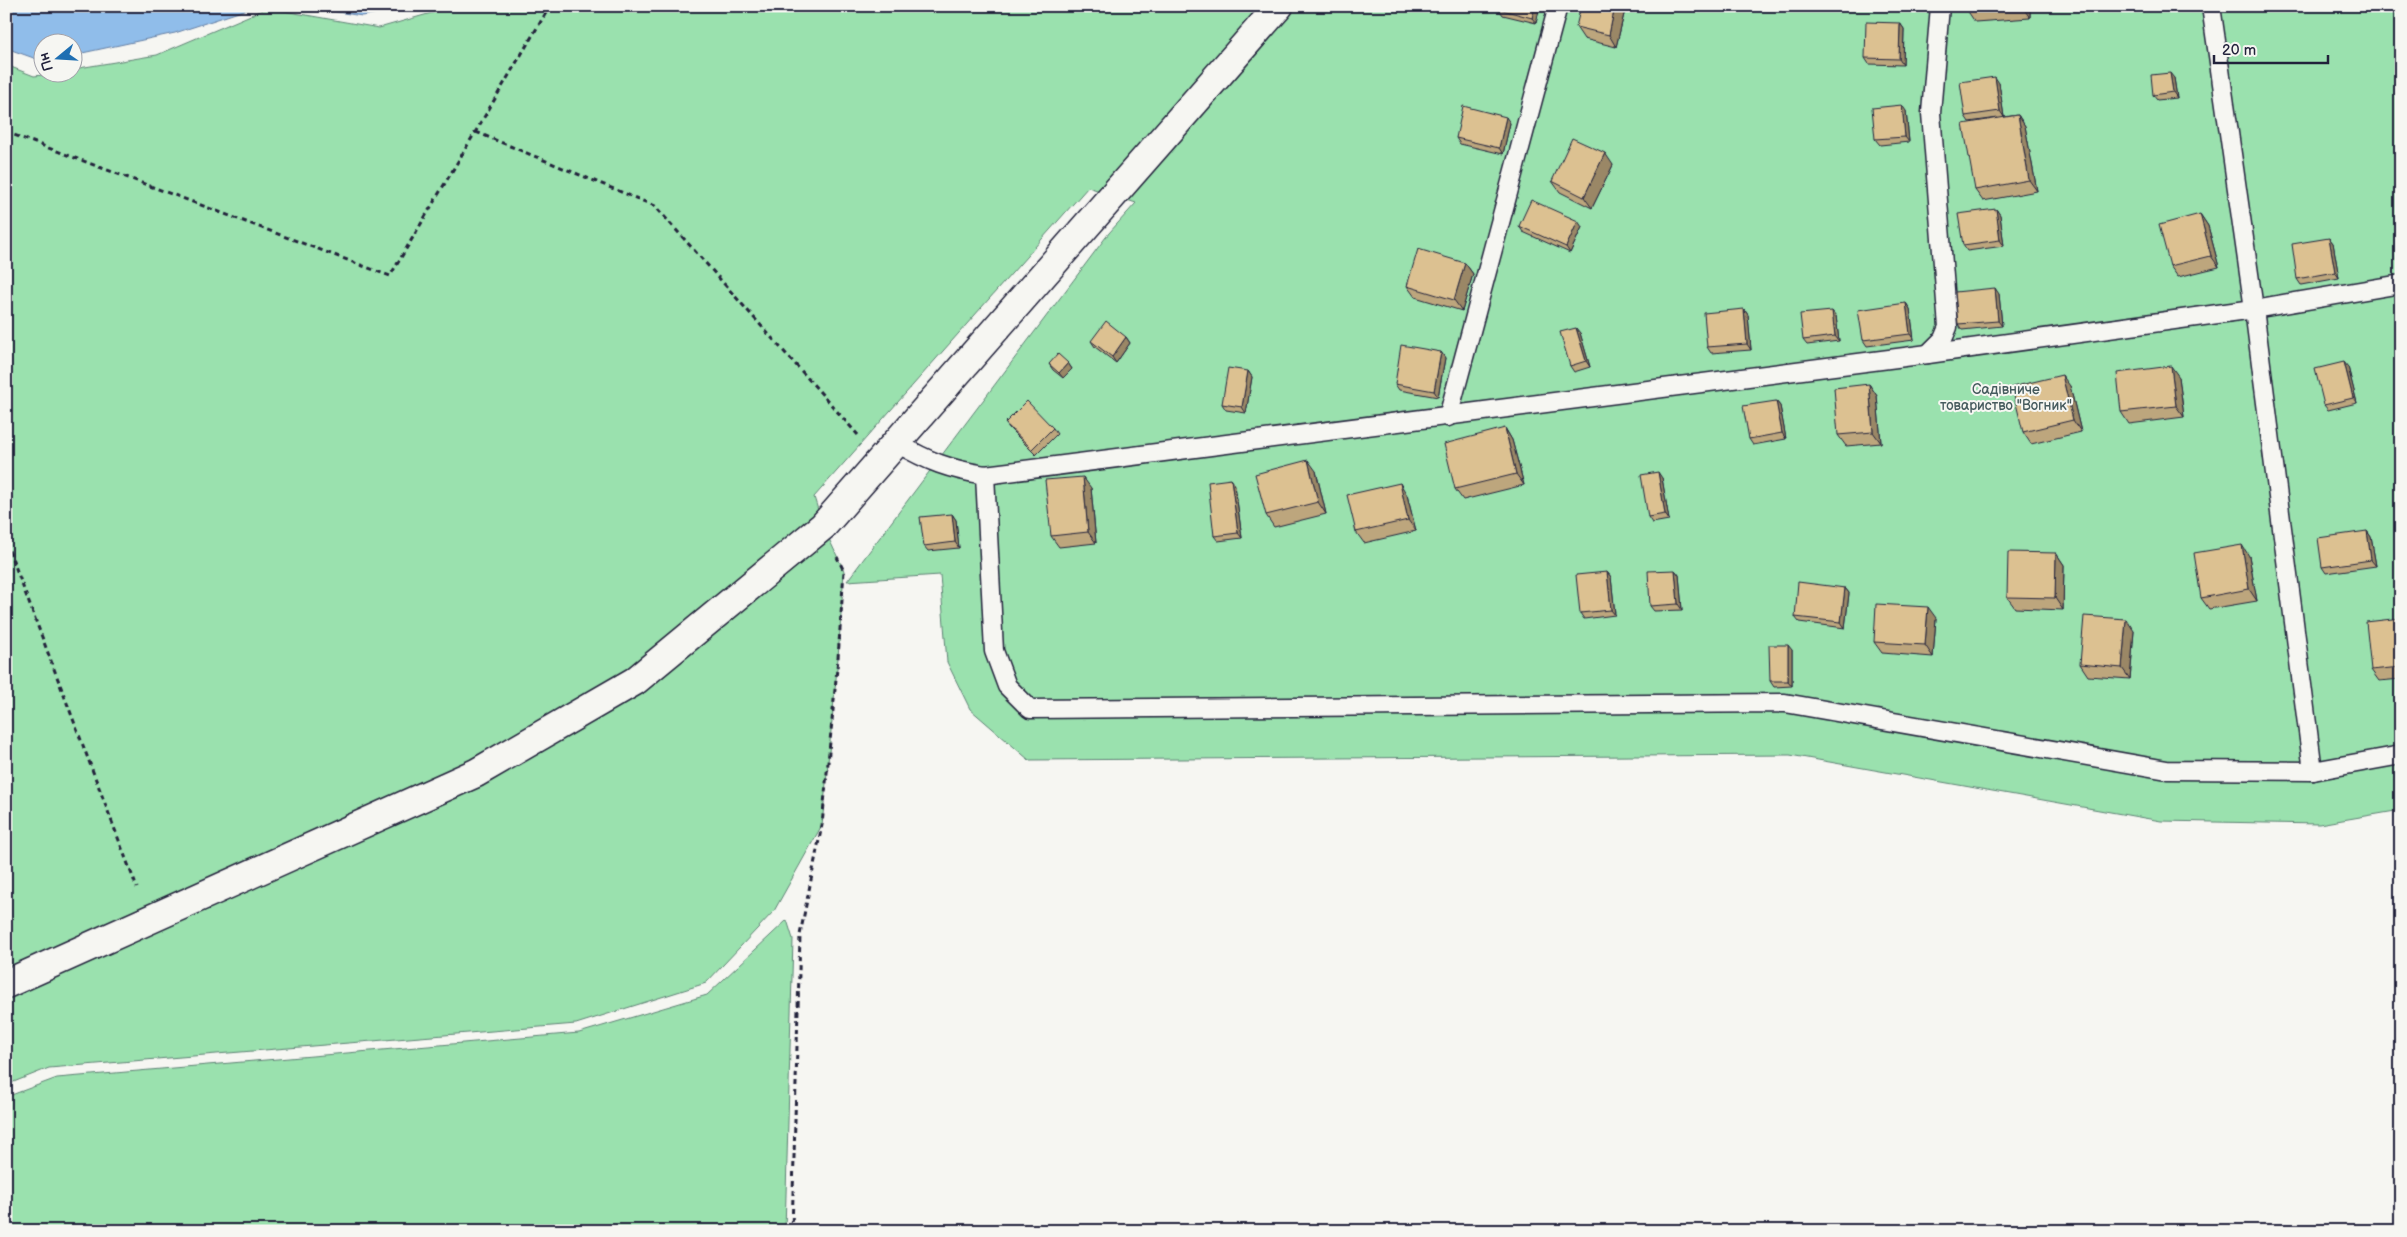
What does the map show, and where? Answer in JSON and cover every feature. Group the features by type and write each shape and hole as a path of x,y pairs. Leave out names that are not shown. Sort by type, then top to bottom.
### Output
{"street":[{"path":"6,984 149,919 271,867 476,773 635,681 823,526 1279,6"}],"lane":[{"path":"1448,417 1558,6"},
{"path":"1928,354 1943,339 1948,327 1931,113 1940,6"},
{"path":"2210,6 2254,309 2313,771"},
{"path":"889,453 926,460 950,469 985,476 1928,354 2254,309 2401,284"},
{"path":"985,476 994,652 1007,686 1030,709 1785,703 2168,770 2313,771 2401,755"}],"path":[{"path":"6,132 390,276 550,6"},
{"path":"476,132 655,206 889,453"},
{"path":"792,1231 800,935 822,825 838,658 844,571 823,526"},
{"path":"6,542 149,919"}],"green space":[{"name":"Садівниче товариство \"Вогник\"","path":"456,6 2401,6 2401,810 2319,824 2161,821 1790,755 1029,760 970,709 947,662 940,575 847,581 1109,233 1136,203 1088,187 814,497 823,526 844,571 838,658 822,825 774,911 706,983 576,1024 49,1068 6,1085 6,65 32,75 32,82 82,82 82,68 157,55 267,8 379,28"},
{"path":"787,920 793,939 785,1231 6,1231 6,1097 57,1078 579,1033 707,995"}],"water":[{"path":"6,6 257,6 175,33 82,53 82,32 32,32 32,57 6,48"},
{"path":"301,6 415,6 362,16"}],"building":[{"path":"1499,6 1535,6 1532,18 1499,9"},
{"path":"1581,6 1615,6 1609,35 1576,27"},
{"path":"1967,6 2023,6 1967,10"},
{"path":"1866,22 1900,23 1899,59 1865,58"},
{"path":"2170,73 2173,92 2153,95 2151,75"},
{"path":"1995,77 2000,111 1965,116 1960,82"},
{"path":"1902,105 1905,137 1875,139 1872,108"},
{"path":"1463,106 1506,117 1499,148 1456,138"},
{"path":"2018,115 2029,180 1975,190 1963,124"},
{"path":"1572,138 1605,153 1584,197 1552,181"},
{"path":"1531,200 1578,221 1566,247 1519,226"},
{"path":"1996,209 2000,240 1963,245 1958,214"},
{"path":"2200,214 2211,256 2170,266 2159,225"},
{"path":"2329,238 2335,272 2297,279 2292,244"},
{"path":"1418,249 1465,263 1454,300 1407,286"},
{"path":"1995,288 1998,321 1958,324 1955,292"},
{"path":"1906,303 1910,334 1863,340 1858,310"},
{"path":"1744,309 1747,344 1707,347 1704,313"},
{"path":"1832,311 1835,336 1803,340 1800,314"},
{"path":"1106,321 1126,337 1112,357 1091,341"},
{"path":"1576,328 1586,361 1570,366 1560,332"},
{"path":"1401,345 1441,352 1434,391 1395,384"},
{"path":"1058,354 1068,363 1059,373 1049,364"},
{"path":"2344,362 2353,398 2324,405 2315,369"},
{"path":"2171,366 2176,406 2121,412 2117,373"},
{"path":"1228,368 1248,371 1242,407 1222,404"},
{"path":"2062,375 2073,420 2023,432 2012,387"},
{"path":"1869,384 1873,432 1838,435 1834,388"},
{"path":"1027,401 1053,428 1032,449 1005,423"},
{"path":"1776,401 1782,433 1749,439 1743,406"},
{"path":"1505,428 1516,474 1455,489 1444,444"},
{"path":"1308,460 1318,502 1266,515 1255,474"},
{"path":"1658,472 1665,514 1648,517 1641,475"},
{"path":"1083,477 1088,532 1051,536 1045,480"},
{"path":"1231,479 1238,533 1214,536 1208,482"},
{"path":"1400,483 1408,520 1356,532 1347,495"},
{"path":"952,514 955,542 924,546 920,517"},
{"path":"2367,531 2371,560 2322,567 2318,538"},
{"path":"2242,545 2249,589 2201,598 2194,553"},
{"path":"2008,552 2056,553 2055,598 2007,597"},
{"path":"1675,570 1678,604 1650,606 1648,571"},
{"path":"1607,572 1611,610 1580,613 1576,575"},
{"path":"1798,582 1845,588 1841,622 1795,617"},
{"path":"1876,604 1928,607 1925,645 1874,642"},
{"path":"2084,616 2126,619 2122,668 2080,664"},
{"path":"2401,618 2401,667 2371,670 2366,622"},
{"path":"1769,645 1788,645 1788,681 1770,681"}]}
